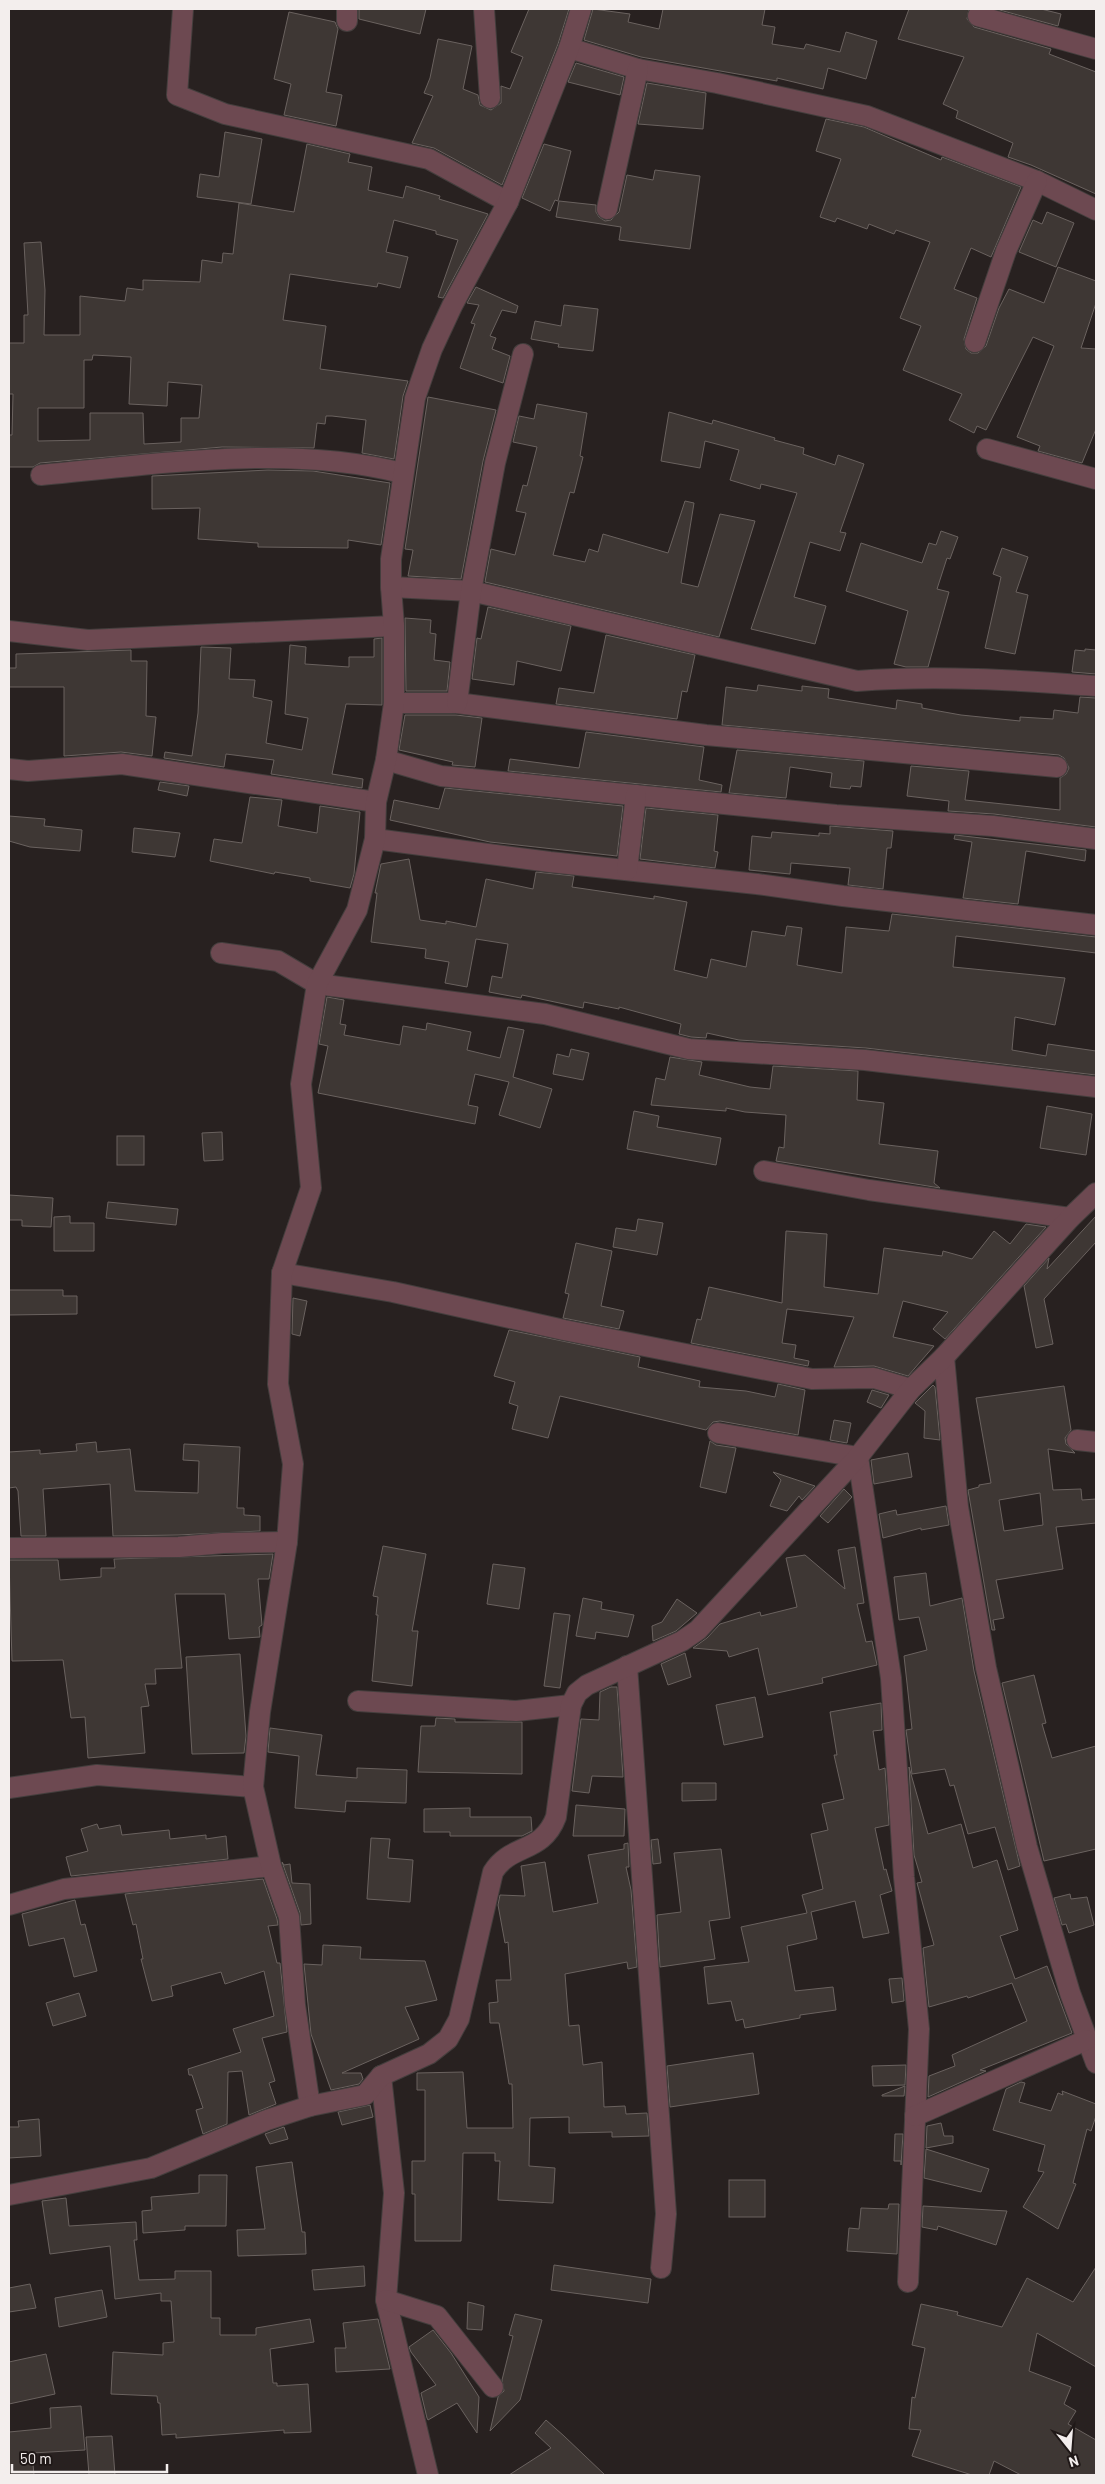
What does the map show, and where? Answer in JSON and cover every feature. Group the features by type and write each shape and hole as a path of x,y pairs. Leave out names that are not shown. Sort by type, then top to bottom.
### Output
{"street":[{"path":"183,9 178,95 225,114 429,160 508,202"},
{"path":"484,9 490,98"},
{"path":"310,2106 295,2004 288,1916 271,1866 253,1787 260,1712 288,1542 293,1464 278,1384 282,1273 311,1188 302,1084 317,984 357,910 375,839 376,802 386,760 394,703 394,626 390,587 391,559 402,473 415,398 432,349 452,306 508,202 569,48 581,9"},
{"path":"978,16 1096,49"},
{"path":"569,48 638,69 717,83 867,116 1038,181 1096,210"},
{"path":"607,209 638,69"},
{"path":"975,342 1006,251 1038,181"},
{"path":"457,703 471,591 496,463 523,354"},
{"path":"987,448 1096,479"},
{"path":"41,475 179,462 296,458 380,467 402,473"},
{"path":"390,587 471,591 857,681 901,678 1003,679 1096,686"},
{"path":"9,631 88,640 394,626"},
{"path":"394,703 457,703 706,735 1057,767"},
{"path":"386,760 441,776 836,815 993,826 1096,839"},
{"path":"9,769 28,771 122,764 376,802"},
{"path":"627,870 636,795"},
{"path":"375,839 1096,925"},
{"path":"221,953 278,961 317,984 545,1014 689,1049 865,1060 1096,1086"},
{"path":"764,1171 869,1190 1070,1218"},
{"path":"9,2195 151,2168 267,2120 310,2106 365,2094 381,2076 429,2054 448,2039 459,2019 493,1872 500,1861 506,1856 542,1840 552,1829 556,1817 571,1705 577,1693 587,1684 682,1641 698,1630 858,1456 911,1389 944,1357 1070,1218 1096,1193"},
{"path":"282,1273 393,1292 564,1330 812,1379 874,1378 911,1389"},
{"path":"944,1357 958,1507 986,1668 1027,1846 1086,2040 1096,2063"},
{"path":"718,1433 858,1456"},
{"path":"858,1456 891,1678 904,1877 919,2028 908,2282"},
{"path":"9,1548 179,1547 288,1542"},
{"path":"627,1666 666,2214 661,2268"},
{"path":"358,1701 516,1712 571,1705"},
{"path":"9,1788 97,1775 253,1787"},
{"path":"9,1905 64,1889 271,1866"},
{"path":"915,2116 1086,2040"},
{"path":"381,2076 394,2193 386,2300 428,2475"},
{"path":"386,2300 437,2316 493,2387"}],"building":[{"path":"359,9 426,9 420,34 359,19"},
{"path":"529,9 569,9 558,44 502,185 434,148 412,143 433,96 424,93 430,78 438,39 472,46 463,89 478,95 480,105 491,110 501,103 501,86 510,89 523,57 511,52"},
{"path":"593,9 630,14 628,22 659,29 663,9 765,9 762,25 775,27 772,44 804,49 806,44 840,52 846,32 877,41 866,79 828,68 823,89 777,78 777,81 641,57 584,40"},
{"path":"909,9 969,9 967,19 974,27 1051,49 1049,54 1096,72 1096,194 1031,165 1008,157 1013,143 956,118 958,111 943,104 964,57 898,39"},
{"path":"996,9 1041,9 1061,14 1058,26"},
{"path":"289,12 335,22 338,29 326,92 342,95 336,126 284,115 291,84 274,79"},
{"path":"576,63 624,77 620,95 568,82"},
{"path":"647,83 706,93 703,129 638,124"},
{"path":"826,119 864,127 941,160 942,157 1021,187 991,257 971,248 954,289 977,298 964,339 966,349 971,353 978,353 986,346 999,308 1009,289 1044,303 1058,267 1096,281 1096,303 1081,348 1096,349 1096,429 1082,463 1038,451 1040,446 1017,437 1054,346 1033,337 986,430 977,426 974,433 949,420 962,394 903,370 921,326 900,318 930,242 896,230 894,234 869,224 867,229 837,218 835,222 820,217 841,159 816,151"},
{"path":"225,132 262,139 251,204 197,197 200,174 219,177"},
{"path":"307,144 350,154 348,162 372,167 368,190 403,198 406,186 440,196 439,199 488,214 443,298 438,297 458,240 436,234 436,231 394,220 386,252 408,257 400,288 378,283 377,287 290,274 283,320 326,326 320,369 408,381 403,396 394,459 362,453 366,420 326,416 325,424 317,423 314,448 222,447 40,463 33,467 9,467 9,435 12,435 13,394 9,394 9,343 24,343 24,315 28,315 24,243 41,242 45,290 44,335 80,335 80,296 125,301 127,288 143,290 143,280 200,282 202,260 222,263 223,253 233,254 239,203 294,212","holes":["93,355 131,357 129,404 167,406 168,382 202,385 199,418 181,418 181,442 144,444 143,413 90,413 90,440 38,441 38,408 84,408 84,360 92,360"]},
{"path":"544,144 571,151 558,201 555,200 550,211 522,198"},
{"path":"655,170 700,176 690,249 619,240 621,227 556,217 559,201 596,205 596,212 599,217 605,221 611,220 619,212 627,175 653,180"},
{"path":"1047,212 1074,223 1056,267 1019,252 1033,220 1042,224"},
{"path":"476,287 518,306 516,313 502,310 490,336 496,338 492,349 510,356 503,383 460,368 475,324 471,323 479,305 467,303"},
{"path":"564,305 598,309 593,351 558,347 559,344 531,339 535,321 561,326"},
{"path":"428,397 496,410 483,461 461,579 408,576 413,550 405,549"},
{"path":"537,404 587,413 580,456 583,457 574,493 570,492 553,555 585,562 589,549 598,552 603,534 668,553 685,501 694,503 681,583 698,587 720,514 755,521 719,637 485,582 491,549 515,555 526,513 516,511 523,485 527,486 537,447 513,442 519,416 534,419"},
{"path":"669,412 712,424 713,420 775,438 774,440 804,448 803,454 835,465 838,455 864,464 840,532 846,533 840,551 810,542 794,597 826,606 815,644 751,629 797,493 761,484 760,489 730,480 739,450 705,441 700,468 661,461"},
{"path":"268,470 313,471 390,483 381,545 348,540 348,548 258,547 258,543 198,539 200,508 152,509 152,476"},
{"path":"941,531 958,537 950,559 947,558 937,589 949,592 928,667 906,667 894,664 908,611 846,591 861,543 922,563 929,543 936,545"},
{"path":"1002,548 1028,557 1016,592 1028,595 1015,654 985,648 1001,577 993,574"},
{"path":"488,607 571,626 561,671 517,661 514,685 472,679 477,638 481,639"},
{"path":"405,618 431,620 430,633 436,634 434,660 450,662 447,691 406,691"},
{"path":"606,635 695,655 687,692 682,691 677,719 556,704 559,688 594,693"},
{"path":"382,638 382,705 346,704 332,774 363,779 362,788 271,774 274,760 226,754 224,767 164,758 165,752 192,756 198,713 201,647 231,648 229,679 255,680 253,697 272,701 266,743 302,750 308,718 285,714 290,645 306,647 305,664 349,667 349,657 374,657 374,639"},
{"path":"1085,649 1096,650 1096,674 1072,672 1075,650 1085,651"},
{"path":"131,650 131,661 147,661 146,716 156,717 152,756 121,752 64,756 64,687 9,687 9,668 16,668 16,654"},
{"path":"758,685 802,691 802,686 829,689 828,698 896,709 897,700 922,704 922,708 961,715 1020,721 1020,717 1053,719 1054,710 1078,713 1080,697 1096,698 1096,827 994,814 948,811 949,801 907,796 911,766 969,771 965,800 1060,810 1060,778 1066,774 1069,768 1064,758 1059,755 722,725 726,687 757,691"},
{"path":"405,715 456,715 482,718 475,767 452,765 453,762 399,750"},
{"path":"586,732 704,747 699,780 722,785 721,792 508,771 510,759 579,768"},
{"path":"737,750 864,761 861,787 851,786 850,789 830,787 832,773 790,767 786,798 729,793"},
{"path":"160,782 189,786 187,796 158,790"},
{"path":"445,788 623,806 617,856 490,842 390,820 394,800 439,809"},
{"path":"250,797 282,800 278,826 317,833 320,806 360,812 354,874 350,888 310,881 310,878 275,872 274,874 210,861 214,839 242,843"},
{"path":"646,808 718,815 714,851 718,852 715,868 640,859"},
{"path":"9,816 45,819 44,826 82,830 80,851 30,847 9,841"},
{"path":"830,826 893,831 891,848 887,848 883,889 848,885 850,868 791,863 790,874 749,870 752,836 771,838 772,832 819,836 819,833 830,834"},
{"path":"134,828 180,833 175,857 132,852"},
{"path":"955,835 1086,850 1085,861 1026,851 1018,904 963,898 972,842 954,839"},
{"path":"409,859 420,920 446,924 446,921 476,927 486,879 533,889 536,872 574,876 572,887 654,899 654,896 687,902 674,970 707,978 711,959 746,967 752,931 785,936 787,926 802,928 797,965 842,973 846,927 889,931 892,914 1096,937 1096,953 956,936 953,967 1065,978 1055,1025 1015,1017 1012,1050 1046,1056 1048,1044 1096,1051 1096,1075 866,1048 739,1040 707,1033 706,1038 691,1037 679,1034 681,1024 619,1007 619,1009 584,1002 583,1008 522,995 521,998 489,992 492,976 502,978 508,944 476,939 467,987 445,983 449,962 425,958 426,949 371,942 377,893 375,893 381,864"},
{"path":"327,997 344,1000 340,1024 346,1025 344,1035 400,1045 403,1026 426,1030 427,1023 471,1032 467,1050 500,1058 508,1027 524,1030 513,1077 552,1089 540,1128 499,1115 509,1082 475,1074 468,1105 478,1107 475,1124 318,1093 328,1046 319,1044"},
{"path":"571,1049 589,1053 583,1080 553,1074 557,1054 569,1057"},
{"path":"670,1057 702,1062 699,1075 750,1087 770,1089 773,1066 858,1071 857,1100 884,1103 879,1144 938,1151 934,1183 940,1188 776,1161 779,1147 784,1148 786,1115 745,1112 726,1108 726,1111 651,1105 656,1078 665,1080"},
{"path":"1047,1106 1092,1114 1086,1155 1040,1148"},
{"path":"634,1111 659,1116 657,1127 721,1138 716,1165 627,1149"},
{"path":"222,1132 223,1160 204,1161 202,1133"},
{"path":"117,1136 144,1136 144,1165 117,1165"},
{"path":"9,1195 53,1198 51,1227 22,1226 22,1220 9,1220"},
{"path":"108,1202 178,1209 176,1225 106,1218"},
{"path":"70,1216 70,1223 94,1223 94,1251 54,1251 54,1217"},
{"path":"1096,1216 1096,1242 1044,1299 1053,1344 1036,1348 1024,1286 1049,1258 1047,1269"},
{"path":"638,1219 663,1223 657,1255 613,1247 616,1228 636,1231"},
{"path":"1026,1224 1046,1227 945,1339 933,1329 948,1312 903,1301 893,1337 934,1346 908,1376 874,1366 834,1367 854,1317 787,1309 782,1343 796,1345 794,1358 809,1361 808,1366 691,1343 697,1319 701,1320 709,1287 782,1303 786,1231 827,1234 824,1287 878,1294 884,1248 942,1256 943,1251 972,1259 994,1231 1010,1244"},
{"path":"576,1243 612,1251 601,1306 624,1311 619,1329 563,1318 569,1294 565,1293"},
{"path":"9,1290 63,1290 63,1296 77,1296 77,1314 9,1315"},
{"path":"293,1298 307,1301 300,1336 292,1334"},
{"path":"509,1330 640,1357 638,1367 700,1381 699,1387 746,1391 775,1397 778,1384 805,1390 798,1435 720,1421 713,1422 706,1430 560,1396 548,1438 512,1429 518,1406 509,1403 515,1382 494,1376"},
{"path":"933,1385 935,1387 940,1440 924,1438 925,1411 915,1403"},
{"path":"1064,1386 1071,1430 1065,1438 1066,1444 1075,1453 1048,1449 1053,1490 1081,1489 1082,1500 1096,1499 1096,1523 1056,1527 1063,1569 996,1580 1004,1618 993,1620 995,1630 992,1630 968,1490 979,1487 979,1485 991,1483 976,1398","holes":["1040,1493 1043,1525 1004,1531 999,1500"]},
{"path":"872,1390 889,1395 881,1408 867,1402"},
{"path":"834,1420 851,1423 847,1443 830,1440"},
{"path":"710,1441 716,1445 736,1448 726,1493 700,1487"},
{"path":"96,1442 97,1452 130,1449 135,1491 198,1493 199,1461 183,1460 184,1444 240,1447 237,1508 244,1508 244,1515 260,1516 260,1531 113,1536 110,1484 43,1489 46,1536 21,1536 18,1491 16,1487 9,1488 9,1452 40,1450 40,1454 77,1451 76,1444"},
{"path":"908,1453 912,1477 874,1484 871,1460"},
{"path":"773,1472 815,1486 802,1500 799,1496 787,1511 770,1506 781,1480"},
{"path":"844,1489 852,1497 828,1523 820,1516"},
{"path":"946,1506 949,1525 921,1530 921,1528 883,1538 879,1514 896,1510 897,1515"},
{"path":"383,1546 426,1554 412,1631 418,1631 412,1686 372,1681 378,1615 376,1615 378,1597 373,1596"},
{"path":"855,1547 864,1603 857,1604 866,1642 872,1641 877,1665 822,1678 823,1683 768,1695 758,1648 729,1657 727,1651 693,1648 707,1638 720,1624 760,1612 761,1616 797,1607 786,1558 805,1555 845,1589 838,1550"},
{"path":"273,1554 269,1579 258,1579 262,1625 259,1627 260,1637 229,1639 225,1594 175,1594 182,1668 155,1669 156,1684 145,1684 149,1706 141,1707 145,1753 88,1758 85,1717 71,1718 63,1660 12,1661 9,1560 58,1560 60,1580 101,1577 101,1568 115,1568 114,1559"},
{"path":"493,1564 525,1568 519,1609 487,1604"},
{"path":"926,1573 930,1606 962,1598 974,1671 1020,1866 1008,1870 995,1827 968,1834 954,1785 950,1786 945,1769 912,1774 906,1730 912,1729 904,1656 927,1650 919,1617 899,1620 894,1577"},
{"path":"583,1598 602,1602 601,1609 634,1615 628,1637 596,1632 595,1639 576,1636"},
{"path":"677,1599 697,1613 676,1631 653,1641 652,1626 662,1622"},
{"path":"554,1613 570,1615 560,1688 544,1686"},
{"path":"685,1653 691,1677 668,1685 661,1664"},
{"path":"240,1654 246,1736 244,1753 192,1754 186,1657"},
{"path":"1034,1675 1046,1723 1042,1724 1052,1758 1096,1746 1096,1849 1044,1861 1002,1683"},
{"path":"611,1687 617,1687 623,1777 592,1776 589,1793 572,1791 581,1719 599,1720 600,1692"},
{"path":"755,1697 763,1737 724,1745 716,1705"},
{"path":"881,1703 882,1730 873,1731 879,1770 885,1768 889,1825 875,1828 884,1870 886,1869 892,1891 880,1895 889,1933 863,1938 855,1901 811,1912 817,1939 787,1946 795,1991 833,1987 836,2010 800,2015 800,2018 745,2028 743,2019 736,2021 731,2001 708,2004 704,1967 749,1962 741,1927 807,1913 802,1895 823,1889 811,1834 828,1830 822,1804 844,1799 834,1755 837,1755 830,1712"},
{"path":"436,1718 455,1719 455,1722 522,1722 522,1774 418,1772 421,1726 435,1726"},
{"path":"270,1728 322,1735 316,1775 357,1778 357,1768 407,1770 406,1803 346,1801 345,1812 295,1808 299,1756 268,1752"},
{"path":"909,1767 928,1834 961,1824 973,1868 997,1860 1018,1930 1000,1936 1015,1979 1047,1966 1072,2033 980,2070 986,2071 928,2097 929,2076 955,2066 952,2055 1027,2021 1012,1983 968,1998 967,1996 929,2007 923,1948 934,1945 917,1883 922,1882 914,1855"},
{"path":"682,1783 716,1783 716,1800 682,1801"},
{"path":"576,1805 625,1809 624,1836 573,1836"},
{"path":"470,1808 470,1817 531,1817 532,1831 522,1836 450,1836 450,1832 424,1832 424,1809"},
{"path":"97,1824 99,1829 120,1825 122,1835 169,1830 170,1839 206,1835 206,1839 226,1836 228,1859 71,1876 66,1857 88,1851 81,1829"},
{"path":"371,1838 390,1839 388,1858 413,1860 410,1902 367,1899"},
{"path":"658,1839 661,1863 653,1864 651,1840"},
{"path":"628,1843 629,1867 626,1867 631,1890 637,1967 628,1969 627,1962 565,1974 569,2026 579,2025 583,2065 602,2062 604,2107 625,2106 626,2114 647,2113 649,2136 612,2137 612,2132 569,2133 569,2117 530,2118 529,2166 555,2168 553,2203 498,2200 500,2161 495,2161 495,2153 463,2153 461,2241 415,2241 415,2194 412,2194 412,2161 425,2161 425,2090 417,2090 417,2073 463,2072 467,2128 513,2128 512,2084 509,2084 499,2023 490,2023 489,2003 498,2002 496,1980 511,1980 508,1942 505,1943 498,1905 500,1895 525,1896 521,1866 545,1862 553,1912 598,1903 588,1855 624,1849 624,1844"},
{"path":"721,1849 730,1918 709,1921 715,1959 660,1967 657,1915 681,1912 674,1853"},
{"path":"282,1862 284,1865 290,1864 292,1883 310,1884 311,1924 301,1925 300,1913"},
{"path":"263,1879 278,1925 268,1926 277,1963 280,1963 287,2032 262,2038 275,2081 269,2083 276,2104 249,2115 242,2071 228,2072 227,2124 203,2134 196,2110 203,2108 192,2075 189,2075 188,2069 241,2052 233,2029 274,2016 264,1971 225,1984 221,1972 171,1986 173,1996 152,2001 141,1959 143,1959 136,1924 133,1925 125,1894"},
{"path":"1070,1894 1071,1899 1087,1897 1094,1925 1069,1933 1066,1924 1062,1925 1054,1898"},
{"path":"75,1900 81,1925 85,1924 97,1971 74,1977 64,1938 29,1946 22,1914"},
{"path":"323,1945 361,1947 360,1959 425,1961 437,2000 405,2007 419,2039 342,2073 361,2073 363,2079 359,2084 331,2090 311,2034 304,1964 322,1965"},
{"path":"902,1978 904,2001 892,2003 889,1979"},
{"path":"79,1993 86,2016 53,2026 46,2003"},
{"path":"753,2053 759,2094 670,2107 667,2066"},
{"path":"906,2065 905,2085 873,2086 872,2066"},
{"path":"1021,2082 1025,2083 1019,2102 1051,2111 1058,2093 1063,2095 1062,2091 1096,2104 1096,2116 1091,2131 1087,2129 1073,2183 1076,2184 1058,2229 1023,2207 1044,2172 1038,2171 1045,2145 993,2130 1006,2089"},
{"path":"905,2086 904,2096 882,2096 882,2095"},
{"path":"370,2105 373,2117 342,2125 338,2112"},
{"path":"39,2119 41,2156 9,2158 9,2127 19,2127 18,2121"},
{"path":"941,2123 944,2136 953,2136 953,2143 926,2148 927,2126"},
{"path":"284,2127 288,2139 270,2144 265,2134"},
{"path":"895,2134 903,2134 901,2165 901,2161 894,2161"},
{"path":"926,2149 989,2169 981,2192 924,2178"},
{"path":"292,2162 302,2232 305,2232 306,2254 238,2256 237,2230 265,2229 256,2167"},
{"path":"199,2175 227,2175 226,2226 185,2226 185,2230 143,2233 142,2211 152,2210 151,2197 199,2193"},
{"path":"729,2180 765,2180 765,2217 729,2217"},
{"path":"66,2198 69,2226 136,2222 137,2240 134,2240 139,2280 175,2279 175,2271 211,2271 211,2318 220,2318 220,2335 256,2335 256,2328 310,2319 314,2342 270,2349 273,2383 277,2383 277,2386 308,2384 311,2432 284,2433 284,2430 176,2438 176,2434 162,2435 160,2403 158,2403 157,2396 111,2394 113,2352 163,2355 163,2343 174,2342 171,2301 161,2301 161,2293 115,2299 110,2246 50,2254 42,2201"},
{"path":"889,2204 899,2204 897,2254 847,2251 849,2228 859,2229 861,2208 888,2209"},
{"path":"923,2206 1007,2211 996,2245 938,2226 937,2230 922,2227"},
{"path":"554,2265 651,2279 648,2303 551,2290"},
{"path":"364,2266 365,2286 314,2290 312,2270"},
{"path":"1096,2267 1096,2367 1037,2333 1029,2371 1071,2387 1064,2404 1076,2411 1068,2424 1096,2440 1096,2475 1021,2475 994,2461 989,2475 972,2475 912,2456 921,2430 909,2429 912,2397 915,2398 925,2348 912,2345 921,2304 958,2312 957,2315 1002,2327 1027,2278 1073,2302"},
{"path":"30,2284 36,2308 9,2312 9,2288"},
{"path":"102,2290 107,2317 59,2327 55,2298"},
{"path":"468,2302 484,2306 482,2330 467,2329"},
{"path":"515,2314 542,2320 520,2400 490,2431 498,2397 504,2391 502,2380 513,2336 509,2335"},
{"path":"378,2319 390,2369 336,2372 335,2348 346,2348 343,2323"},
{"path":"433,2330 451,2353 479,2397 477,2433 457,2403 428,2420 427,2418 421,2393 436,2385 409,2347"},
{"path":"46,2354 55,2394 9,2404 9,2362"},
{"path":"81,2406 85,2450 32,2453 34,2475 9,2475 9,2432 51,2428 50,2408"},
{"path":"546,2420 605,2475 509,2475 551,2448 535,2433"},
{"path":"112,2436 115,2475 89,2475 86,2437"}]}
